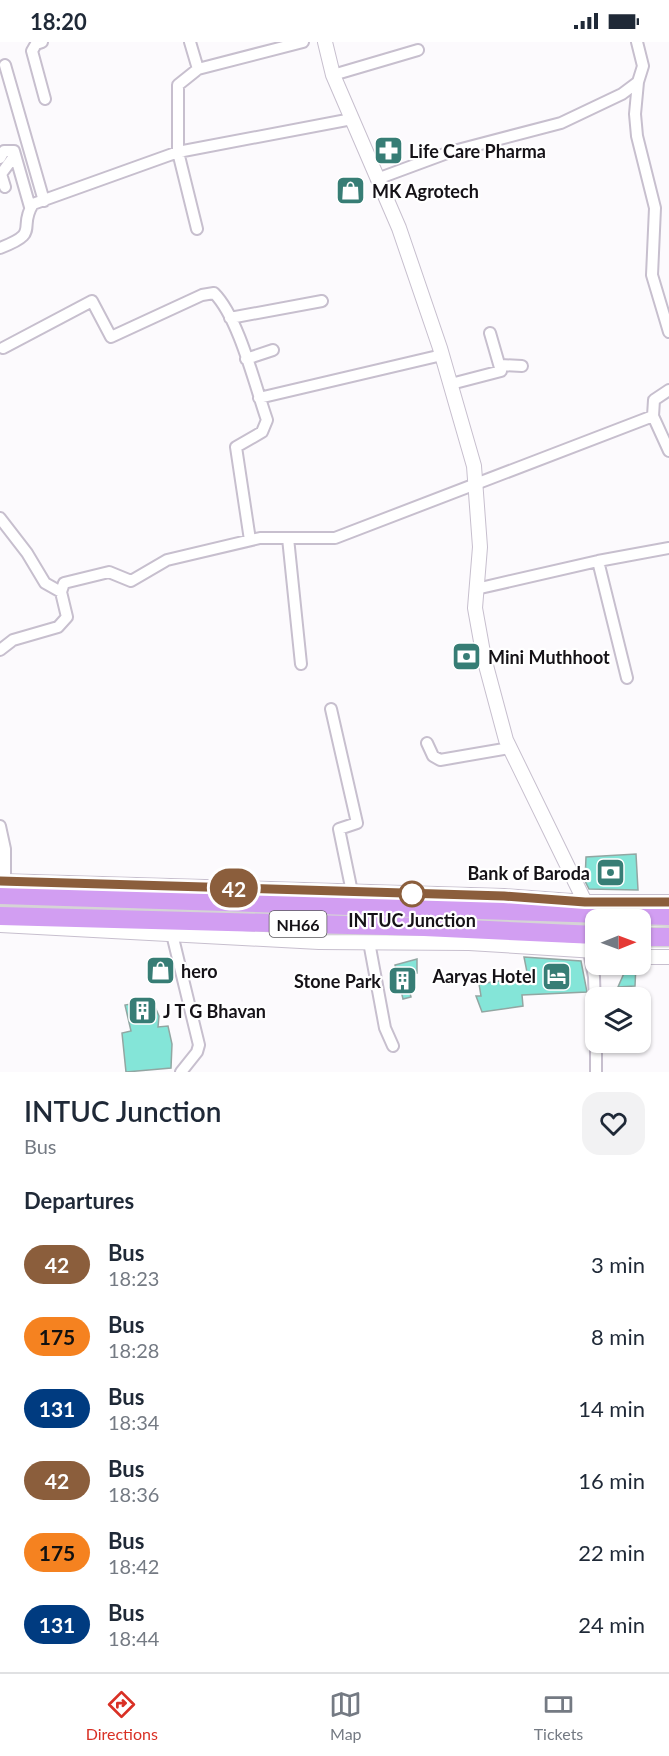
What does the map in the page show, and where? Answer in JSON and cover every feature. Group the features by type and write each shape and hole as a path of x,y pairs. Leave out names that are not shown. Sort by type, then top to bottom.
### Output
{"highway":[{"name":"NH66","path":"2,885 329,898 669,916"},
{"name":"NH66","path":"0,916 412,927 585,942"},
{"path":"651,937 669,938"}],"street":[{"path":"42,42 36,44 32,51 45,99"},
{"path":"190,42 198,69"},
{"path":"197,229 178,152 178,85 198,69 303,42"},
{"path":"325,42 333,75 399,228 442,355 474,466 480,547 475,609 484,658 510,748 585,902"},
{"path":"638,42 643,66 638,82 634,114 637,136 655,208 652,275 669,332"},
{"path":"333,75 418,50"},
{"path":"6,65 44,201"},
{"path":"377,178 450,152 561,123 622,94 638,82"},
{"path":"30,207 178,152 352,119"},
{"path":"0,158 4,151 14,151 30,207 26,234 15,243 0,248"},
{"path":"5,187 1,174 15,155"},
{"path":"1,346 92,301 111,337 202,295 214,293 221,300 230,318 267,420 262,432 236,447 250,540"},
{"path":"230,318 322,301"},
{"path":"451,384 501,371 490,333"},
{"path":"246,359 273,350"},
{"path":"259,398 442,355"},
{"path":"500,365 522,366"},
{"path":"669,390 654,400 653,416 669,451"},
{"path":"0,650 13,640 58,627 67,616 61,592 64,583 109,572 131,581 167,560 260,538 335,538 653,416"},
{"path":"0,518 45,583 61,592"},
{"path":"288,538 301,663"},
{"path":"476,589 598,561 669,548"},
{"path":"598,561 627,678"},
{"path":"331,710 357,823 339,829 352,892"},
{"path":"427,742 433,756 440,760 510,748"},
{"path":"0,826 5,849 2,885"},
{"path":"329,898 352,892 504,896 585,902 669,902"},
{"path":"0,925 319,942 585,943"},
{"path":"172,934 199,1045 197,1052 181,1072"},
{"path":"369,942 385,1028 393,1046"},
{"path":"651,957 669,957"},
{"path":"596,1053 596,1072"}],"building":[{"name":"Mini Muthhoot","path":"473,648 476,664 456,667 454,650"},
{"name":"Bank of Baroda","path":"636,854 638,890 589,889 585,881 586,857"},
{"path":"524,957 581,961 585,992 522,995 523,1006 482,1012 476,996 481,996 479,984 528,977"},
{"path":"417,959 417,973 405,974 411,997 403,999 395,965"},
{"path":"623,975 636,975 635,986 618,987"},
{"path":"152,1000 159,1016 158,1027 168,1026 172,1044 171,1068 126,1072 122,1033 131,1031 125,1005"}],"bus line":[{"name":"42","path":"0,881 504,896 585,902 669,902"}],"place":[{"name":"Life Care Pharma","path":"388,151"},
{"name":"MK Agrotech","path":"351,191"},
{"name":"Mini Muthhoot","path":"467,657"},
{"name":"Bank of Baroda","path":"611,873"},
{"name":"INTUC Junction","path":"412,894"},
{"name":"hero","path":"160,971"},
{"name":"Aaryas Hotel","path":"557,976"},
{"name":"Stone Park","path":"402,981"},
{"name":"J T G Bhavan","path":"142,1011"}]}
